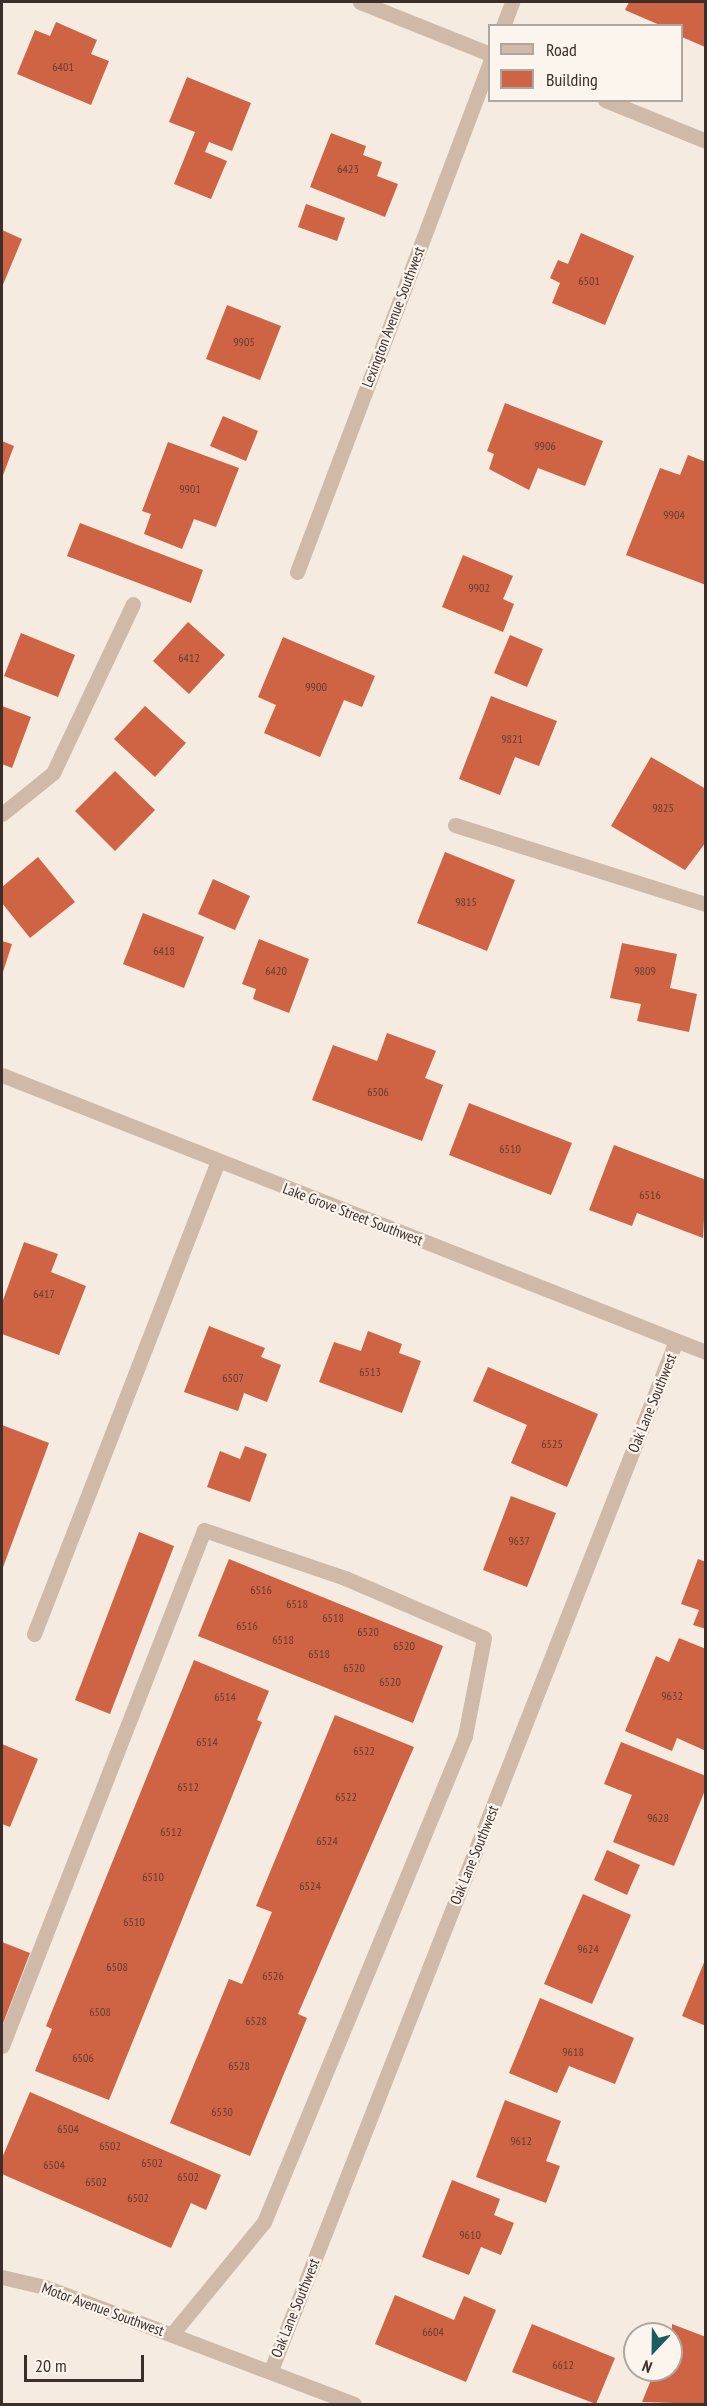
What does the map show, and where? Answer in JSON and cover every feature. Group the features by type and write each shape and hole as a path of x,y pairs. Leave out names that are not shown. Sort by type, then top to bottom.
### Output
{"street":[{"path":"360,2 488,54"},
{"path":"504,24 512,2"},
{"name":"Lexington Avenue Southwest","path":"297,572 488,65"},
{"path":"610,102 705,141"},
{"path":"2,814 53,773 133,604"},
{"path":"455,825 705,904"},
{"name":"Lake Grove Street Southwest","path":"2,1075 705,1352"},
{"path":"34,1634 218,1161"},
{"name":"Oak Lane Southwest","path":"271,2370 676,1341"},
{"path":"2,2046 204,1530 345,1578 484,1638 465,1736 264,2222 172,2334"},
{"name":"Motor Avenue Southwest","path":"2,2277 45,2287 271,2370 354,2404"}],"building":[{"path":"629,2 706,2 705,47 683,37 683,24 657,24 625,10"},
{"path":"56,22 97,40 91,54 109,61 91,105 17,74 35,30 50,36"},
{"path":"187,77 251,103 232,151 209,142 205,152 227,161 211,199 174,184 195,132 169,122"},
{"path":"331,133 366,146 363,155 382,162 377,176 398,184 385,217 310,187"},
{"path":"306,204 345,218 337,241 298,227"},
{"path":"2,230 22,239 2,287"},
{"path":"581,233 634,256 605,325 552,303 560,283 550,278 558,260 568,264"},
{"path":"227,305 281,326 260,380 206,359"},
{"path":"505,403 603,441 585,486 538,468 529,490 489,469 494,454 487,451"},
{"path":"223,416 258,431 246,461 210,446"},
{"path":"2,441 14,446 2,478"},
{"path":"168,442 239,468 216,527 194,519 182,549 144,534 151,514 142,511"},
{"path":"688,455 706,462 706,585 626,555 660,468 680,475"},
{"path":"80,523 203,570 191,603 67,556"},
{"path":"463,555 513,576 503,599 514,604 503,632 442,607"},
{"path":"188,622 225,655 189,694 153,661"},
{"path":"21,633 75,655 58,697 4,676"},
{"path":"510,635 543,649 527,687 494,673"},
{"path":"283,637 375,676 362,707 344,700 320,757 264,733 276,705 258,697"},
{"path":"491,696 557,721 539,766 515,757 500,795 459,779"},
{"path":"2,706 31,717 12,768 2,764"},
{"path":"145,706 186,743 155,777 114,739"},
{"path":"651,757 706,789 706,842 685,870 611,826"},
{"path":"115,771 155,810 115,851 75,811"},
{"path":"445,852 515,880 487,951 417,923"},
{"path":"38,857 75,902 30,938 2,903 2,887"},
{"path":"213,879 250,896 235,930 198,914"},
{"path":"143,913 204,937 184,988 123,964"},
{"path":"259,939 309,959 289,1013 253,999 256,989 242,984"},
{"path":"2,941 12,944 2,975"},
{"path":"622,943 677,954 670,988 697,994 689,1032 637,1021 641,1004 610,998"},
{"path":"387,1033 436,1051 425,1078 443,1085 422,1141 312,1100 333,1045 377,1061"},
{"path":"469,1103 572,1143 551,1195 449,1155"},
{"path":"614,1145 706,1180 703,1238 637,1213 632,1226 589,1210"},
{"path":"24,1242 58,1254 51,1272 86,1286 59,1355 2,1334 2,1303"},
{"path":"209,1326 265,1348 261,1357 281,1365 267,1402 244,1393 238,1411 184,1392"},
{"path":"368,1331 402,1344 399,1353 421,1361 402,1413 319,1382 334,1342 361,1351"},
{"path":"488,1367 598,1414 567,1487 511,1463 527,1425 473,1401"},
{"path":"2,1425 49,1443 2,1570"},
{"path":"245,1446 267,1454 250,1502 207,1487 220,1451 240,1459"},
{"path":"511,1496 556,1513 527,1587 483,1570"},
{"path":"139,1532 174,1546 110,1714 75,1700"},
{"path":"229,1559 443,1646 413,1723 198,1636"},
{"path":"698,1559 706,1562 706,1629 693,1625 699,1610 681,1604"},
{"path":"679,1638 706,1649 706,1751 677,1738 672,1751 625,1731 656,1656 669,1662"},
{"path":"194,1660 269,1691 257,1720 262,1722 109,2100 35,2071 52,2029 46,2026"},
{"path":"335,1715 414,1747 298,2014 307,2018 250,2156 170,2123 229,1979 242,1984 272,1912 256,1906"},
{"path":"621,1742 706,1776 706,1788 674,1866 613,1842 632,1795 604,1784"},
{"path":"2,1744 38,1759 10,1827 2,1824"},
{"path":"607,1850 640,1865 627,1895 594,1880"},
{"path":"583,1894 631,1915 592,2004 544,1984"},
{"path":"2,1942 30,1953 2,2026"},
{"path":"706,1960 706,2026 682,2016"},
{"path":"540,1998 634,2038 615,2084 569,2066 557,2093 509,2073"},
{"path":"30,2092 221,2175 206,2210 191,2203 171,2248 2,2174 2,2158"},
{"path":"505,2100 561,2121 546,2161 560,2166 546,2203 476,2177"},
{"path":"452,2180 500,2199 494,2215 514,2223 501,2255 481,2247 469,2275 422,2257"},
{"path":"395,2295 454,2320 464,2296 496,2310 466,2382 375,2344"},
{"path":"532,2324 615,2358 596,2404 512,2372"},
{"path":"683,2328 706,2337 706,2404 642,2402 650,2382 683,2382"}]}
